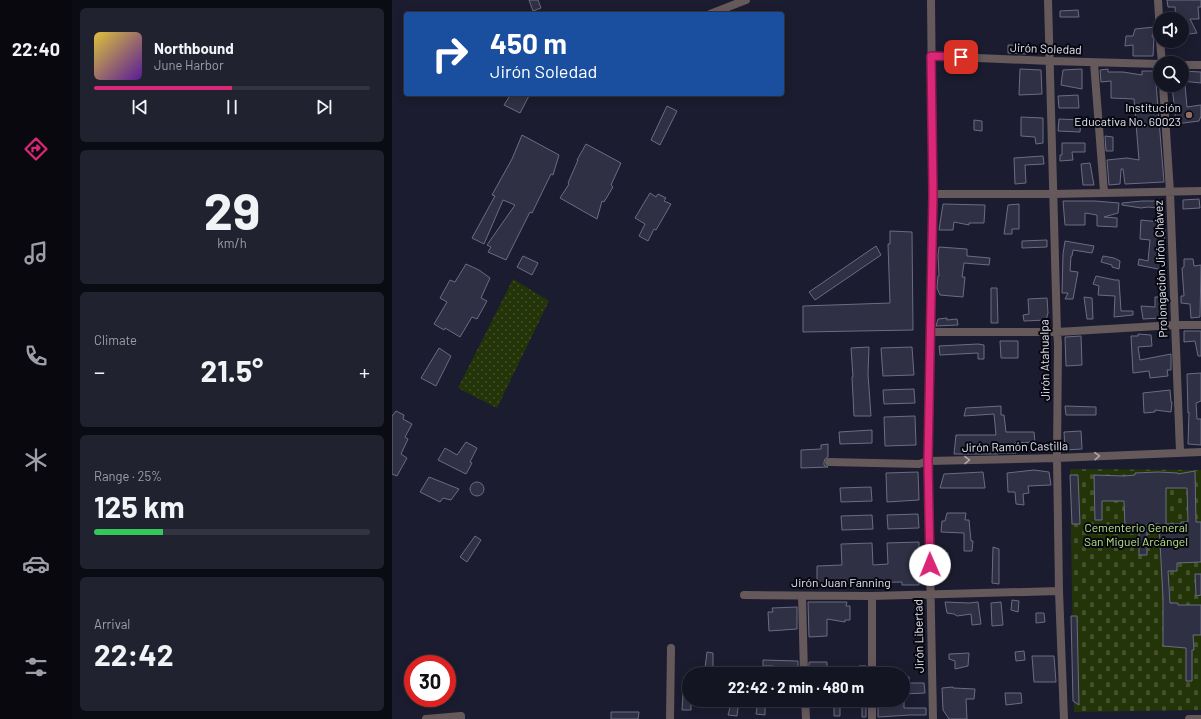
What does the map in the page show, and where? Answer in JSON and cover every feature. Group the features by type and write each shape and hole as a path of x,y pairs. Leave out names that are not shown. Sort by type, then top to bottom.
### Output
{"street":[{"path":"714,12 731,3 746,0"},
{"name":"Jirón Libertad","path":"931,0 933,194 928,461 933,719"},
{"name":"Jirón Atahualpa","path":"1048,0 1056,332 1058,343 1057,458 1059,591 1064,719"},
{"path":"1158,0 1159,12"},
{"name":"Jirón Soledad","path":"931,56 1094,63 1153,64"},
{"path":"1094,63 1104,192"},
{"path":"1189,65 1201,65"},
{"name":"Prolongación Jirón Chávez","path":"1163,92 1170,192 1180,452"},
{"path":"933,194 1053,194 1201,191"},
{"path":"931,332 1056,332 1175,325 1201,325"},
{"name":"Jirón Ramón Castilla","path":"830,462 920,464 928,461 1057,458 1201,452"},
{"name":"Jirón Juan Fanning","path":"744,595 872,596 1059,591"},
{"path":"802,596 804,667"},
{"path":"872,596 872,667"},
{"path":"670,719 671,648"},
{"path":"805,707 806,719"},
{"path":"872,707 872,719"},
{"path":"426,719 461,718"},
{"path":"1189,719 1201,718"}],"green space":[{"path":"513,279 549,301 497,408 458,388"},
{"name":"Cementerio General San Miguel Arcángel","path":"1070,469 1201,470 1201,710 1074,712"}],"building":[{"path":"529,0 538,0 541,8 533,11"},
{"path":"1167,0 1201,0 1201,7 1198,7 1199,19 1190,19 1197,33 1189,34 1189,12 1175,12 1175,7 1168,7"},
{"path":"1078,10 1079,17 1060,17 1060,11"},
{"path":"1153,27 1153,56 1133,56 1133,45 1125,46 1126,36 1133,36 1135,29"},
{"path":"1008,45 1026,45 1026,54 1008,53"},
{"path":"1020,69 1041,70 1042,94 1019,95"},
{"path":"1082,69 1082,89 1061,85 1063,70"},
{"path":"1108,69 1108,72 1123,72 1142,75 1142,71 1153,71 1153,92 1157,92 1164,182 1125,184 1123,169 1121,169 1120,184 1109,185 1107,160 1127,158 1139,160 1134,99 1111,98 1111,81 1101,82 1100,70"},
{"path":"1189,71 1201,72 1201,83 1189,82"},
{"path":"1173,92 1186,92 1187,107 1201,105 1201,116 1199,121 1176,124"},
{"path":"1078,95 1079,108 1059,108 1058,96"},
{"path":"510,96 529,96 520,113 504,105"},
{"path":"667,106 677,111 660,145 651,140"},
{"path":"1021,117 1043,118 1043,143 1036,144 1035,137 1021,136"},
{"path":"1059,119 1081,120 1080,132 1058,131"},
{"path":"974,120 982,121 982,131 974,130"},
{"path":"522,135 559,155 553,175 551,174 532,213 530,212 506,260 488,252 491,247 487,245 515,205 503,200 484,244 472,238 495,196 492,195 512,159"},
{"path":"1105,136 1113,137 1113,151 1106,151"},
{"path":"1062,143 1085,143 1085,152 1072,152 1073,160 1060,161 1060,155 1062,155"},
{"path":"586,144 621,163 611,185 613,187 604,202 602,201 597,219 560,198 569,184 568,183 577,160"},
{"path":"1043,156 1044,164 1025,165 1026,183 1015,184 1014,158"},
{"path":"1090,163 1094,185 1083,185 1081,164"},
{"path":"650,193 656,197 658,194 666,198 664,201 671,204 656,230 654,229 648,241 639,236 645,224 635,218"},
{"path":"1199,199 1200,208 1183,209 1183,200"},
{"path":"1063,201 1119,203 1118,213 1104,217 1117,218 1117,227 1097,226 1097,215 1085,213 1085,225 1065,225"},
{"path":"1158,201 1158,208 1141,208 1122,205 1122,203"},
{"path":"943,204 985,205 984,223 969,223 969,225 954,222 953,230 939,230"},
{"path":"1019,204 1019,229 1012,229 1012,234 1004,234 1008,205"},
{"path":"1141,220 1160,222 1160,228 1165,228 1163,270 1138,265 1139,259 1148,261 1150,240 1140,239"},
{"path":"890,231 912,232 913,330 803,332 803,306 890,303 888,244 890,244"},
{"path":"1047,240 1047,247 1022,248 1022,241"},
{"path":"1065,241 1094,246 1092,253 1073,250 1070,271 1078,272 1073,299 1065,299 1068,293 1062,293 1063,254"},
{"path":"876,246 881,255 815,300 809,292"},
{"path":"939,247 967,249 967,256 990,258 989,265 964,263 962,277 965,277 963,297 940,295 937,288 939,276"},
{"path":"523,256 538,263 532,275 517,267"},
{"path":"1103,256 1120,261 1119,269 1101,262"},
{"path":"1184,259 1193,259 1194,266 1201,265 1200,317 1191,318 1190,304 1181,303 1181,296 1184,296 1182,268 1184,267"},
{"path":"466,264 479,270 490,278 481,298 487,301 477,319 472,317 460,337 445,328 444,330 434,324 447,302 440,298 450,280 455,282"},
{"path":"1096,276 1119,280 1121,311 1133,311 1133,315 1114,317 1115,296 1098,295 1099,286 1093,284"},
{"path":"991,288 997,288 998,323 991,323"},
{"path":"1084,297 1092,298 1093,319 1087,319"},
{"path":"1155,297 1167,297 1166,308 1160,318 1143,319 1141,306 1155,307"},
{"path":"1047,298 1048,313 1046,320 1024,321 1023,315 1029,314 1028,299"},
{"path":"947,318 947,320 957,319 958,325 936,326 938,319"},
{"path":"1184,331 1201,331 1201,356 1198,356 1195,341 1184,342"},
{"path":"1138,334 1151,335 1152,346 1138,347 1140,360 1171,354 1171,370 1167,370 1168,376 1150,378 1149,371 1133,373 1131,336 1138,336"},
{"path":"1081,336 1082,365 1066,366 1065,337"},
{"path":"1000,341 1018,341 1018,358 1001,358"},
{"path":"984,345 984,359 978,359 978,353 940,355 939,346"},
{"path":"869,347 868,374 871,416 854,416 851,348"},
{"path":"912,347 914,375 883,376 881,348"},
{"path":"439,348 451,356 436,386 421,378"},
{"path":"1201,373 1201,401 1196,403 1197,419 1201,419 1201,445 1188,444 1189,412 1188,413 1187,374"},
{"path":"914,389 915,403 884,404 883,390"},
{"path":"1170,390 1172,402 1171,412 1155,410 1155,412 1144,413 1143,393"},
{"path":"1001,406 1001,415 1004,415 1006,432 1034,432 1035,442 1015,443 1016,453 954,454 956,435 996,435 994,414 964,416 966,408"},
{"path":"1065,406 1096,407 1096,415 1066,415"},
{"path":"396,411 404,415 403,419 412,424 405,437 408,439 401,454 407,458 397,476 392,474 392,416"},
{"path":"915,416 916,445 885,446 884,417"},
{"path":"872,430 872,443 840,444 839,432"},
{"path":"1081,431 1082,449 1065,450 1064,432"},
{"path":"466,442 477,448 470,462 472,463 466,474 438,460 445,448 457,455"},
{"path":"828,444 828,457 825,459 824,465 828,467 801,468 801,450 821,449 821,445"},
{"path":"1034,470 1049,472 1051,485 1028,486 1029,493 1023,494 1024,505 1016,504 1015,492 1008,492 1007,473"},
{"path":"1195,471 1196,522 1201,522 1201,562 1177,563 1177,571 1168,571 1170,603 1178,603 1178,605 1201,605 1201,635 1193,635 1194,650 1192,650 1192,681 1186,681 1186,648 1163,646 1163,598 1159,524 1147,524 1147,555 1139,555 1139,523 1125,527 1124,501 1102,501 1102,520 1095,520 1094,475 1124,476 1135,475 1135,473 1158,472 1178,474","holes":["1166,488 1187,488 1188,522 1181,522 1181,524 1166,524"]},
{"path":"918,472 919,500 887,502 886,473"},
{"path":"983,472 985,488 940,488 944,474"},
{"path":"1070,475 1078,475 1080,524 1072,524"},
{"path":"429,477 459,489 451,500 443,498 440,502 420,492"},
{"path":"474,482 480,482 484,486 484,492 480,496 474,496 470,492 470,486"},
{"path":"871,487 872,501 841,502 840,488"},
{"path":"947,513 966,513 965,520 969,520 971,541 973,541 972,551 964,551 964,533 941,532 942,521 945,521"},
{"path":"918,514 919,528 888,529 887,515"},
{"path":"872,515 873,529 842,530 841,516"},
{"path":"475,536 481,540 467,562 460,557"},
{"path":"919,542 919,585 902,585 902,582 817,583 817,566 842,565 841,544 872,543 873,565 888,564 887,543"},
{"path":"993,547 999,549 999,584 992,583"},
{"path":"941,552 948,553 948,562 942,563"},
{"path":"1195,574 1201,574 1201,595 1196,596"},
{"path":"1012,600 1019,601 1018,612 1011,610"},
{"path":"808,602 847,602 846,606 850,606 850,620 845,620 845,622 827,619 827,636 809,637"},
{"path":"945,602 978,602 981,624 972,625 971,614 957,616 947,613"},
{"path":"1001,602 1003,625 992,626 991,603"},
{"path":"797,607 797,629 769,631 768,612 773,612 772,608"},
{"path":"1036,613 1044,613 1045,622 1036,623"},
{"path":"1071,616 1077,616 1079,705 1073,701"},
{"path":"1024,651 1025,660 1016,661 1015,652"},
{"path":"707,652 713,653 713,667 705,667"},
{"path":"969,653 968,666 955,669 955,661 949,659 949,654"},
{"path":"1032,656 1054,656 1056,682 1034,682"},
{"path":"763,660 798,661 798,667 763,666"},
{"path":"809,662 827,662 827,667 809,667"},
{"path":"910,683 924,683 925,693 910,694"},
{"path":"953,687 975,689 974,699 966,699 967,719 949,719 943,710 942,688"},
{"path":"1005,693 1021,693 1022,703 1006,705"},
{"path":"682,707 691,707 691,710 682,710"},
{"path":"730,707 738,707 737,716 728,715"},
{"path":"757,707 765,707 765,715 756,714"},
{"path":"834,707 840,707 840,716 834,716"},
{"path":"862,707 866,707 866,717 862,717"},
{"path":"878,707 926,708 926,715 878,717"},
{"path":"611,712 639,712 638,719 611,719"}],"place":[{"name":"Institución Educativa No. 60023","path":"1189,115"}],"route":[{"path":"930,565 928,461 933,194 931,56 961,57"}]}
